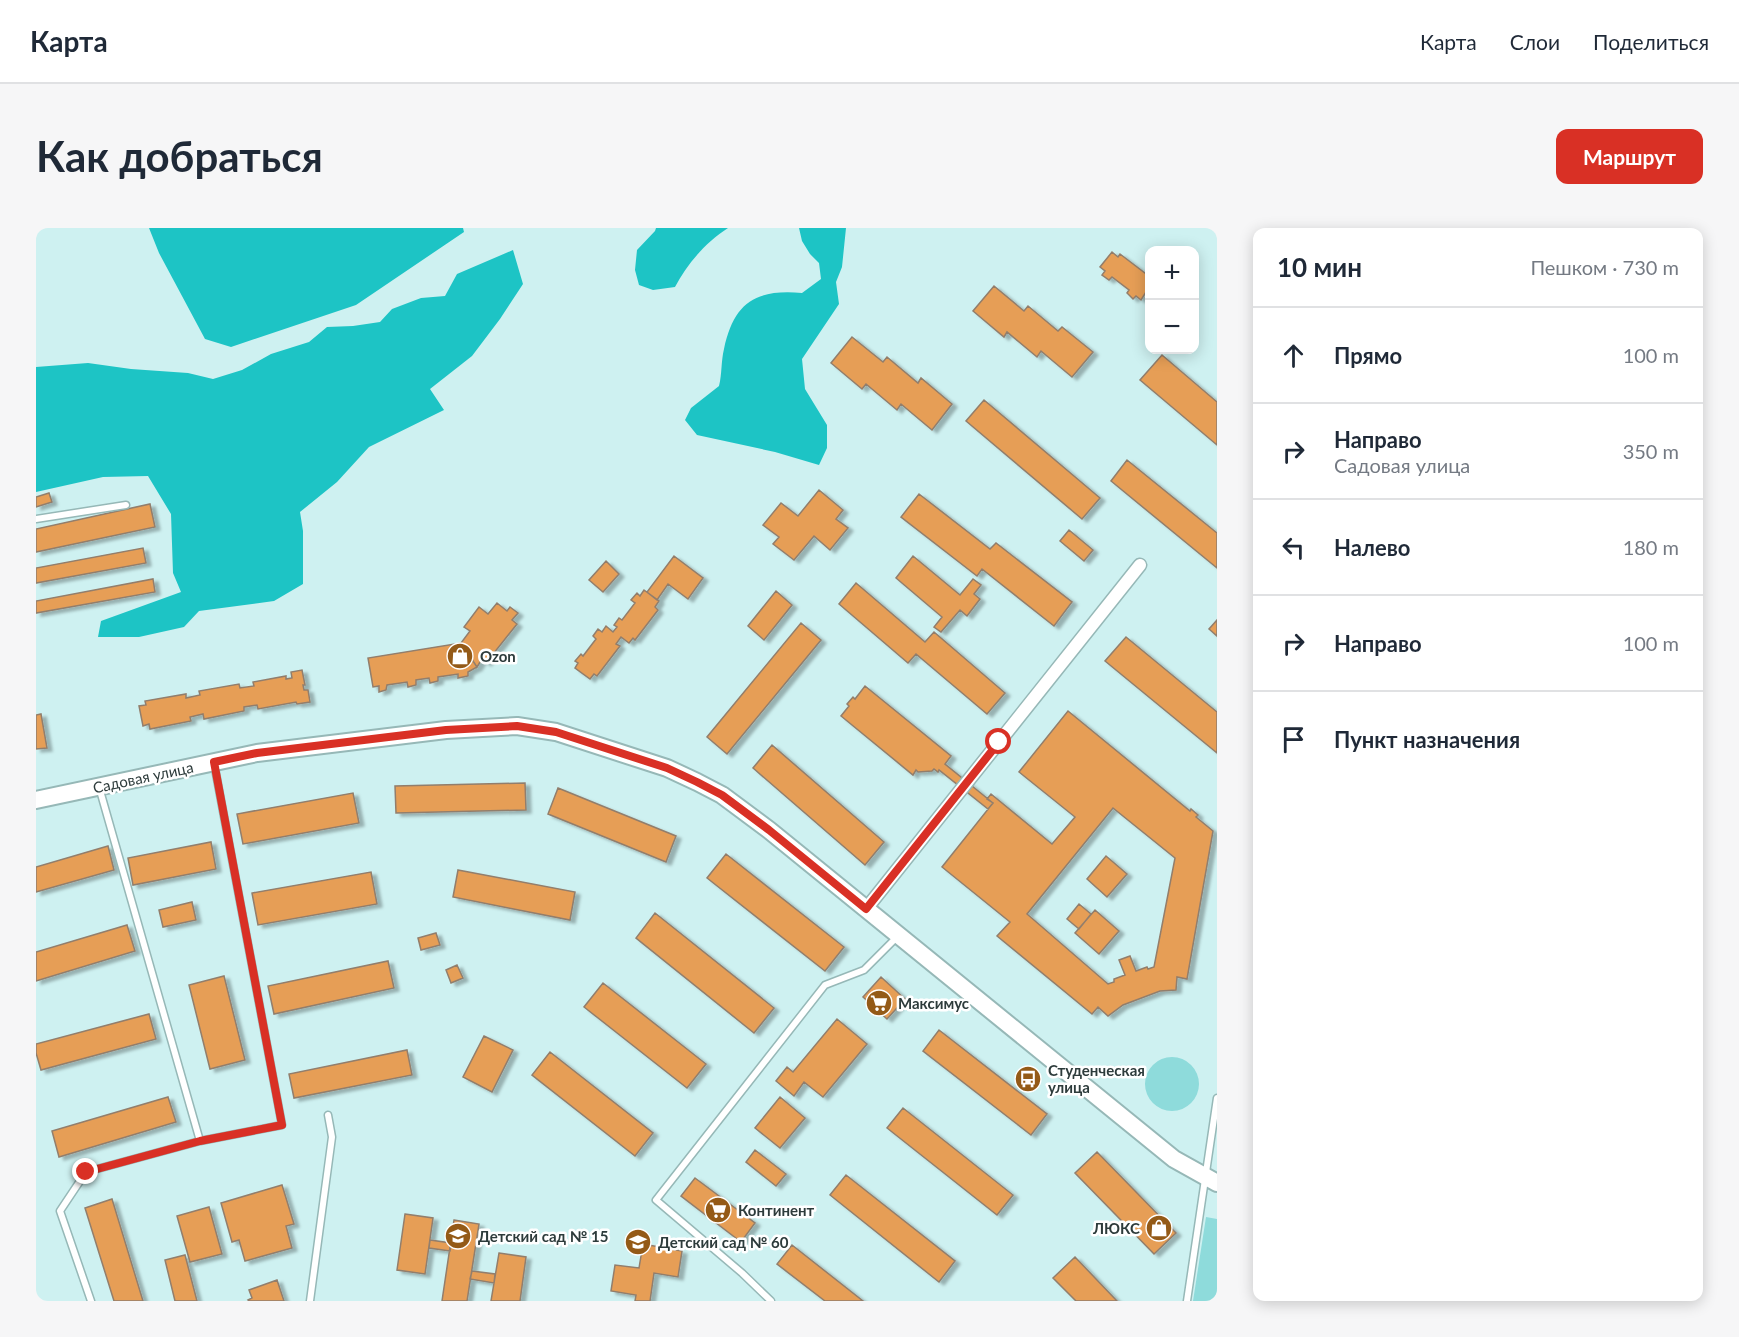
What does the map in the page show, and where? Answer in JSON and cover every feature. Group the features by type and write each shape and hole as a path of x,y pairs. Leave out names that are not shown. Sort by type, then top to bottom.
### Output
{"main road":[{"name":"Садовая улица","path":"36,800 257,753 446,730 517,726 556,732 667,768 722,795 769,830 1174,1159 1211,1180"}],"street":[{"path":"866,909 1140,565"}],"lane":[{"path":"36,519 126,505"},
{"path":"91,1301 60,1211 86,1172 200,1141 282,1125 214,762"},
{"path":"99,787 200,1141"},
{"path":"771,1301 742,1273 656,1200 825,985 864,970 898,935"},
{"path":"1187,1301 1211,1180 1217,1098"},
{"path":"310,1301 332,1137 328,1115"}],"shaded area":[{"path":"149,228 463,228 464,232 356,305 231,347 205,339 159,253"},
{"path":"656,228 728,228 698,254 675,287 653,290 639,285 635,270 637,250"},
{"path":"799,228 846,228 842,267 836,282 839,304 802,359 805,389 827,425 827,448 819,465 775,452 697,435 685,420 691,408 719,386 728,333 741,310 750,302 772,293 802,293 821,279 819,263 802,241"},
{"path":"513,250 523,284 472,356 430,389 444,410 369,447 337,482 300,512 303,531 303,584 274,601 199,611 184,627 139,637 98,637 101,621 181,592 173,573 171,514 148,476 103,477 36,492 36,367 88,363 188,373 213,379 242,370 271,354 309,342 327,327 380,322 392,309 421,298 445,296 457,274"},
{"path":"1167,1057 1177,1057 1187,1061 1195,1069 1199,1084 1195,1099 1187,1107 1177,1111 1167,1111 1157,1107 1149,1099 1145,1089 1145,1079 1149,1069 1157,1061"},
{"path":"1206,1217 1217,1219 1217,1301 1193,1301"}],"building":[{"path":"1112,252 1118,257 1120,254 1145,273 1145,294 1141,300 1136,296 1133,299 1127,293 1129,290 1112,277 1109,280 1102,275 1105,271 1100,267"},
{"path":"994,286 1024,311 1028,306 1058,331 1062,327 1093,352 1072,377 1041,351 1037,357 1007,332 1004,337 973,311"},
{"path":"852,337 883,362 887,357 918,383 921,378 952,404 932,430 901,404 897,410 866,384 862,389 831,363"},
{"path":"1162,355 1217,402 1217,445 1140,380"},
{"path":"984,400 1100,498 1082,519 966,421"},
{"path":"1127,460 1217,533 1217,568 1111,481"},
{"path":"819,490 843,510 836,519 848,528 830,550 814,536 794,560 773,544 779,537 763,525 781,503 798,516"},
{"path":"49,493 52,502 36,507 36,497"},
{"path":"919,494 990,549 996,543 1072,602 1054,626 982,569 977,576 901,517"},
{"path":"150,504 155,527 36,552 36,529"},
{"path":"1069,530 1093,550 1084,561 1060,541"},
{"path":"143,548 146,563 36,583 36,568"},
{"path":"674,556 703,578 688,599 668,584 657,600 647,592"},
{"path":"913,556 960,595 973,579 981,585 974,594 980,599 967,616 960,610 941,632 934,627 942,617 896,578"},
{"path":"606,561 619,574 603,592 589,580"},
{"path":"153,579 155,592 36,613 36,601"},
{"path":"856,583 925,642 934,632 1005,693 987,714 916,654 908,663 839,604"},
{"path":"644,590 659,601 655,607 658,610 635,640 633,638 629,643 621,637 616,644 620,646 597,676 594,674 590,679 575,668 578,663 575,661 581,654 583,656 596,639 593,636 598,629 602,632 606,626 613,632 617,627 614,625 619,618 622,620 635,603 631,600 637,593 640,596"},
{"path":"776,591 792,605 764,640 748,626"},
{"path":"497,603 507,611 510,607 518,613 512,620 517,624 486,663 482,659 477,667 461,643 470,631 464,627 479,607 488,614"},
{"path":"1217,620 1217,636 1209,629"},
{"path":"801,623 821,640 727,754 707,737"},
{"path":"1126,637 1217,712 1217,753 1105,661"},
{"path":"461,643 477,667 468,672 468,676 458,678 458,674 438,677 438,681 430,683 429,678 416,680 416,685 408,687 407,682 387,685 386,690 379,692 379,686 373,687 368,658"},
{"path":"302,670 304,690 308,690 310,702 297,704 296,702 258,709 257,705 244,707 244,711 204,719 203,714 190,717 191,721 150,729 149,724 143,726 139,706 146,705 145,701 186,694 186,698 200,695 199,691 239,684 240,688 254,686 253,682 286,676 286,679 292,678 291,672"},
{"path":"865,686 951,756 945,764 993,803 988,809 939,770 938,772 934,769 918,772 916,770 913,775 841,716 849,706 847,704 853,697 855,699"},
{"path":"1068,711 1190,811 1191,809 1198,815 1196,817 1213,831 1187,979 1177,977 1176,990 1160,991 1123,1005 1108,1016 1098,1007 1092,1014 997,936 1010,922 942,867 993,803 987,799 991,794 1052,844 1075,817 1019,772","holes":["1113,808 1175,858 1154,967 1136,971 1130,956 1119,960 1125,975 1108,984 1027,914"]},
{"path":"41,714 47,748 36,749 36,715"},
{"path":"772,745 884,842 865,865 753,768"},
{"path":"525,783 526,810 396,813 395,786"},
{"path":"558,788 676,836 666,862 548,814"},
{"path":"353,793 359,823 243,844 237,814"},
{"path":"211,842 216,869 133,885 128,858"},
{"path":"108,846 114,870 36,892 36,867"},
{"path":"726,854 844,947 825,971 707,878"},
{"path":"1106,856 1127,874 1107,897 1087,879"},
{"path":"458,870 575,892 570,920 453,897"},
{"path":"371,872 377,904 258,925 252,893"},
{"path":"192,902 196,920 163,927 159,910"},
{"path":"1079,904 1091,914 1079,929 1067,919"},
{"path":"1095,910 1119,931 1099,954 1075,933"},
{"path":"655,913 774,1008 754,1033 636,938"},
{"path":"127,925 135,951 36,981 36,952"},
{"path":"436,933 440,945 421,950 418,938"},
{"path":"388,961 394,988 274,1014 268,986"},
{"path":"457,965 463,978 451,983 446,970"},
{"path":"224,976 245,1060 210,1069 189,985"},
{"path":"881,977 905,999 887,1019 863,997"},
{"path":"603,983 706,1064 687,1088 584,1007"},
{"path":"149,1014 156,1039 41,1070 36,1044"},
{"path":"837,1019 867,1044 823,1097 804,1082 794,1096 776,1081 787,1067 793,1072"},
{"path":"939,1030 1047,1114 1031,1135 923,1051"},
{"path":"484,1036 513,1050 492,1092 463,1077"},
{"path":"407,1050 412,1075 294,1098 289,1074"},
{"path":"550,1052 653,1133 635,1156 532,1075"},
{"path":"168,1097 176,1122 59,1157 52,1131"},
{"path":"780,1097 805,1118 780,1148 755,1128"},
{"path":"903,1108 1013,1195 997,1215 887,1128"},
{"path":"755,1150 786,1174 776,1186 746,1162"},
{"path":"1097,1152 1176,1233 1154,1254 1075,1173"},
{"path":"846,1175 955,1261 939,1282 830,1195"},
{"name":"Континент","path":"695,1178 755,1223 741,1242 681,1196"},
{"path":"282,1185 294,1224 286,1226 292,1248 245,1261 239,1240 232,1242 221,1203"},
{"path":"112,1199 143,1301 114,1301 85,1208"},
{"path":"209,1207 222,1254 190,1262 177,1216"},
{"path":"405,1214 433,1218 425,1274 397,1270"},
{"path":"454,1220 479,1224 467,1301 442,1301"},
{"path":"430,1240 451,1243 450,1251 429,1248"},
{"path":"643,1244 682,1251 678,1277 654,1273 650,1301 635,1301 636,1295 611,1291 615,1265 639,1268"},
{"path":"792,1245 863,1301 825,1301 777,1264"},
{"path":"499,1253 526,1257 520,1301 491,1301"},
{"path":"185,1255 197,1301 175,1301 165,1260"},
{"path":"1075,1257 1117,1301 1076,1301 1053,1278"},
{"path":"472,1271 495,1274 494,1283 470,1279"},
{"path":"277,1280 284,1301 248,1300 252,1298 249,1290"}],"place":[{"name":"Ozon","path":"460,656"},
{"name":"Максимус","path":"879,1003"},
{"name":"Студенческая улица","path":"1028,1079"},
{"name":"Континент","path":"718,1210"},
{"name":"ЛЮКС","path":"1159,1228"},
{"name":"Детский сад № 15","path":"458,1236"},
{"name":"Детский сад № 60","path":"638,1242"}],"route":[{"path":"86,1172 200,1141 282,1125 214,762 257,753 446,730 517,726 556,732 667,768 722,795 866,909 999,742"}]}
